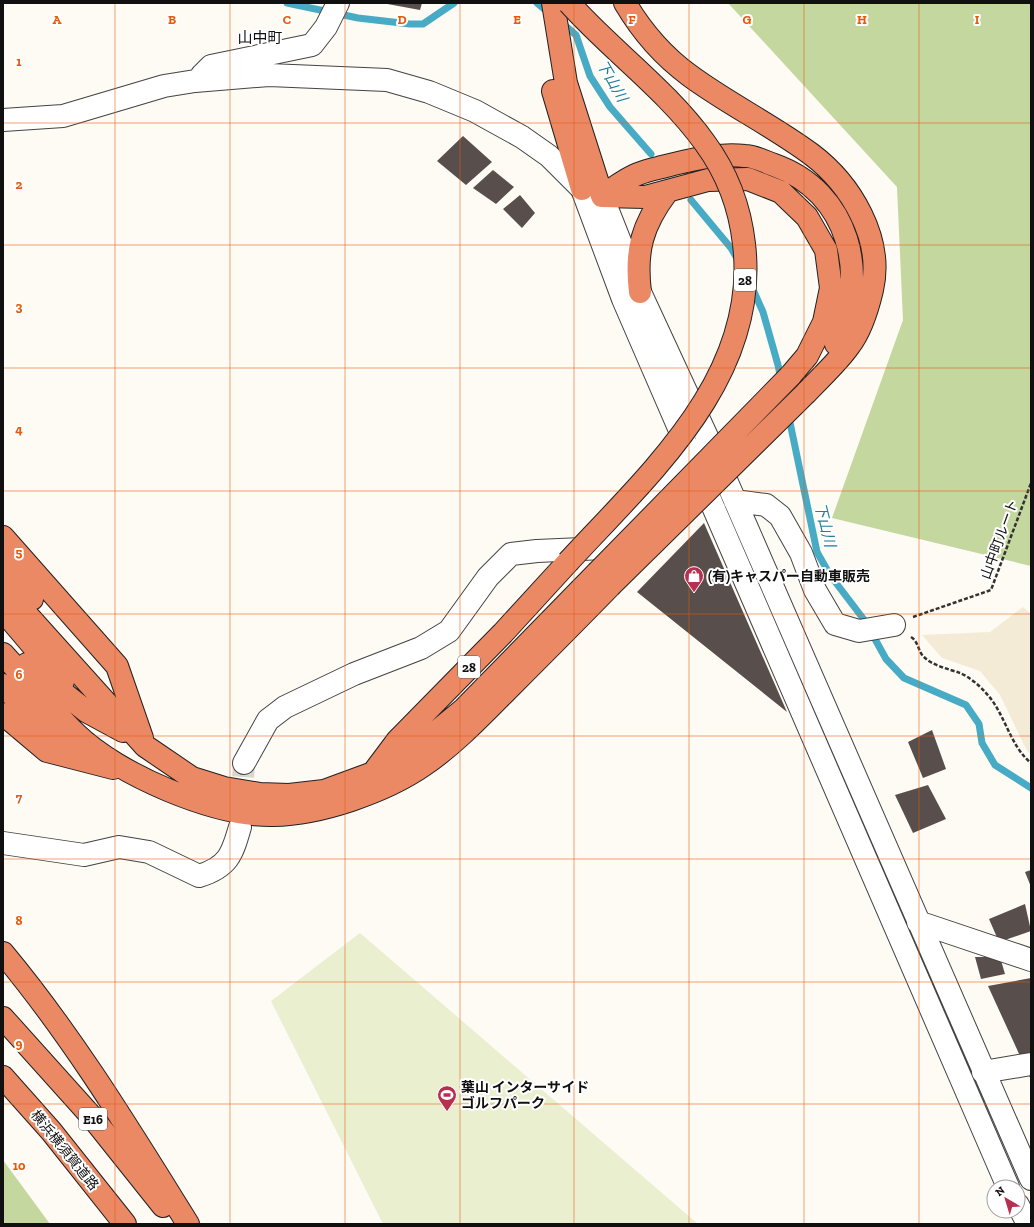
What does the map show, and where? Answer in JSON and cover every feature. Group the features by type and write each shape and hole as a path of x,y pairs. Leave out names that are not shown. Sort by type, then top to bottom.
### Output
{"highway":[{"path":"539,3 566,83 592,193"},
{"path":"550,34 553,3"},
{"name":"28","path":"373,773 397,741 503,633 671,450 714,387 726,359 744,298 747,266 742,230 733,192 706,144 668,100 594,31 569,3"},
{"path":"3,639 19,658 86,711 140,741 192,778 224,788 260,794 289,795 324,791 373,773 412,752 464,709 806,393 850,346 868,305 875,276 874,250 868,228 854,202 836,177 812,154 688,75 661,51 633,16 625,3"},
{"path":"592,193 638,174 698,158 746,156 786,170 808,182 838,216 848,241 851,293 844,328 806,393"},
{"path":"3,654 76,735 109,759 131,772 178,794 211,805 244,812 272,815 305,812 350,801 398,780 424,765 476,721 790,376 807,356 824,322 831,288 826,250 807,216 781,192 748,179 708,180 646,197 592,193"},
{"path":"640,292 637,268 640,244 646,224 667,192"},
{"path":"3,537 117,666 140,741"},
{"path":"3,565 105,684 120,720"},
{"path":"3,588 140,741"},
{"path":"3,610 86,711"},
{"path":"3,685 71,757"},
{"path":"3,714 47,750 131,772"},
{"path":"3,953 39,996 107,1094 188,1224"},
{"name":"E16","path":"3,1018 92,1117 177,1224"},
{"name":"横浜横須賀道路","path":"3,1077 51,1131 125,1224"}],"street":[{"path":"195,81 211,66 312,45 326,25 338,3"},
{"path":"3,120 63,116 164,86 195,81 269,74 387,80 429,92 475,111 522,137 549,156 592,193 709,441 983,1072 1031,1178"},
{"path":"592,193 623,299 1005,1179"},
{"path":"244,763 268,720 285,707 354,674 421,648 449,631 488,577 511,554 537,551 604,548 709,441"},
{"path":"735,501 766,506 780,516 801,553 815,590 835,624 858,631 891,626"},
{"path":"3,842 84,855 120,847 149,852 199,876 215,871 233,853 240,827"},
{"path":"918,922 1031,960"},
{"path":"983,1072 1031,1064"}],"path":[{"name":"山中町ルート","path":"891,626 991,590 1031,483"},
{"path":"891,626 916,640 924,657 944,668 962,674 985,692 1006,726 1021,755 1031,763"}],"shaded area":[{"path":"1023,607 1031,614 1031,754 1027,751 1000,695 980,671 942,658 922,635 990,632"}],"green space":[{"path":"728,3 1031,3 1031,566 832,518 903,320 897,187"},
{"name":"葉山 インターサイド ゴルフパーク","path":"360,933 698,1224 383,1224 271,1001"},
{"path":"3,1160 50,1224 3,1224"}],"building":[{"path":"382,3 422,3 420,10"},
{"path":"463,136 492,162 466,185 437,161"},
{"path":"493,170 514,187 496,204 473,188"},
{"path":"520,195 535,213 522,228 503,209"},
{"path":"704,523 787,712 637,592"},
{"path":"932,730 946,769 923,778 908,742"},
{"path":"928,785 946,819 913,833 895,795"},
{"path":"1031,870 1031,887 1025,872"},
{"path":"1025,904 1031,931 999,942 989,919"},
{"path":"975,957 1000,957 1005,974 981,979"},
{"path":"1031,978 1031,1080 988,986"}],"waterway":[{"name":"下山川","path":"287,3 358,18 410,24 423,24 454,3"},
{"name":"下山川","path":"537,3 549,13"},
{"name":"下山川","path":"562,23 576,35 590,76 610,107 651,154"},
{"name":"下山川","path":"691,200 731,248 738,260"},
{"name":"下山川","path":"751,285 763,312 778,365 817,552 830,575 865,621 886,659 904,678 966,705 979,724 982,743 995,765 1031,788"}],"tunnel":[{"path":"241,810 244,763"}],"place":[{"name":"(有)キャスパー自動車販売","path":"694,593"},
{"name":"葉山 インターサイド ゴルフパーク","path":"447,1112"}],"district":[{"name":"山中町","path":"260,38"}]}
